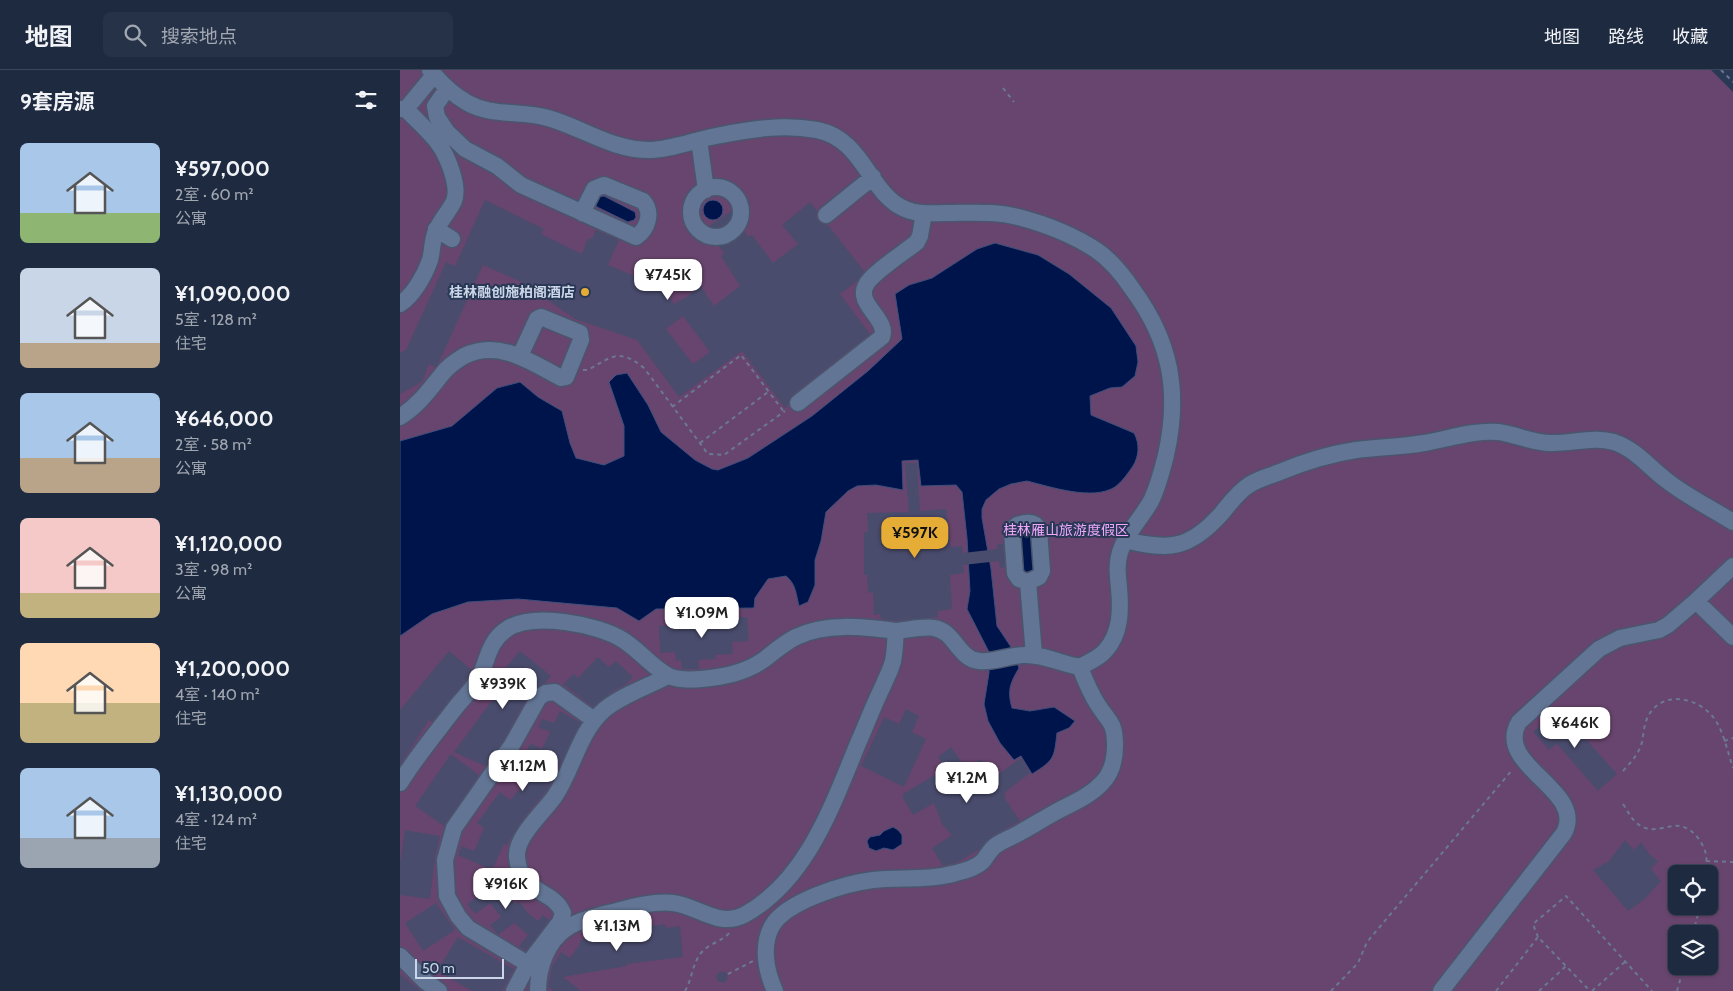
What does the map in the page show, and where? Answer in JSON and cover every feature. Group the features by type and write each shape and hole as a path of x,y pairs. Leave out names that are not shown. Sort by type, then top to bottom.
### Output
{"lane":[{"path":"400,304 406,300 415,288 430,262 436,229 454,200 455,184 449,163 438,143 403,109 432,73 447,88 466,102 478,107 492,112 546,117 602,140 645,150 662,149 768,127 804,128 822,131 835,136 852,150 896,204 913,212 990,213 1008,215 1046,226 1096,250 1111,262 1141,300 1155,326 1171,376 1173,401 1172,428 1156,488 1151,501 1125,540 1119,554 1117,568 1120,601 1117,633 1104,653 1080,667 1034,655 980,661 971,659 964,654 944,631 933,627 896,631 868,627 836,628 797,636 778,647 764,659 730,676 695,680 668,676 632,646 608,632 582,625 527,622 507,628 497,638 487,653 478,680 437,731 400,784"},
{"path":"447,88 435,106 437,117 447,132 465,149 497,166 521,185 582,213"},
{"path":"699,140 706,190"},
{"path":"826,215 872,176"},
{"path":"798,403 882,337 883,329 864,297 865,286 875,275 917,242 920,236 924,213"},
{"path":"436,229 452,239"},
{"path":"400,417 422,400 449,366 474,352 503,350 520,356 561,378 567,376 581,336 544,317 537,319 520,356"},
{"path":"1125,540 1148,546 1162,547 1184,544 1208,528 1239,493 1249,485 1325,456 1356,450 1406,446 1487,432 1498,432 1550,443 1590,440 1614,442 1630,449 1667,480 1733,522"},
{"path":"1441,991 1567,828 1568,820 1565,807 1522,758 1516,748 1514,737 1516,726 1527,713 1606,645 1628,636 1659,630 1668,625 1733,566"},
{"path":"1028,582 1034,655"},
{"path":"1696,601 1733,637"},
{"path":"538,991 540,970 546,954 561,933 576,924 620,910 662,903 681,905 712,917 730,920 745,914 765,900 793,872 820,831 893,663 896,631"},
{"path":"775,991 770,980 765,958 772,925 780,916 811,898 860,882 925,879 969,869 980,863 996,845 1078,800 1099,786 1106,778 1112,766 1115,736 1108,716 1098,705 1080,667"},
{"path":"514,991 528,964 562,919 563,913 555,902 526,881 519,867 517,858 518,847 523,837 560,788 594,720 614,703 668,676"},
{"path":"528,964 468,928 458,916 446,896 445,860 454,828 512,745 539,697 546,693 555,692 594,720"},
{"path":"765,900 780,916"},
{"path":"400,956 425,981 439,991"}],"path":[{"path":"1721,70 1733,82"},
{"path":"1002,88 1014,102"},
{"path":"672,407 741,355 784,412"},
{"path":"571,366 580,370 588,370 614,356 625,356 644,368 708,454 724,456 798,403"},
{"path":"700,443 768,392"},
{"path":"1623,771 1637,755 1642,744 1644,727 1651,712 1656,705 1668,699 1687,700 1705,710 1715,719 1733,768"},
{"path":"1724,741 1733,738"},
{"path":"1331,991 1358,963 1367,942 1522,758"},
{"path":"1623,804 1634,821 1643,828 1652,829 1677,826 1686,827 1694,832 1701,842 1706,855 1706,865"},
{"path":"1706,861 1733,862"},
{"path":"1626,961 1591,991 1538,937 1533,924 1566,896 1626,961 1652,991"},
{"path":"685,991 700,954 711,944 721,941 730,934 730,920"},
{"path":"1496,991 1538,937"},
{"path":"728,974 754,960 765,958"},
{"path":"1539,991 1566,966"},
{"path":"1677,991 1681,975"}],"green space":[{"name":"桂林雁山旅游度假区","path":"400,70 1711,70 1733,92 1733,991 400,991"}],"shaded area":[{"path":"604,196 635,212 636,217 634,220 628,222 597,207 595,204 598,197"},
{"path":"713,200 720,203 723,210 720,217 713,220 706,217 703,210 706,203"},
{"path":"995,243 1038,255 1069,274 1111,308 1136,346 1138,362 1135,376 1122,387 1110,388 1090,396 1091,415 1134,433 1136,437 1138,454 1135,462 1118,485 1106,491 1084,493 1027,481 1011,484 999,489 986,500 982,509 997,626 1011,647 1019,668 1010,687 1012,708 1030,711 1054,707 1075,721 1069,728 1057,733 1052,758 1032,774 1021,756 1014,760 1000,743 988,721 984,704 989,673 989,652 967,609 970,591 962,492 956,485 921,486 918,460 902,461 903,490 876,485 857,486 848,491 826,512 821,541 815,560 815,585 808,602 799,606 794,586 786,576 768,579 755,598 754,608 656,609 639,621 617,608 518,599 468,602 432,614 400,636 400,441 452,426 497,388 520,382 538,397 562,411 576,458 604,465 624,456 624,426 609,382 616,375 627,373 648,405 661,432 695,460 718,470 748,458 812,416 868,371 902,339 895,294 909,285 932,278 977,249"},
{"path":"1023,530 1032,531 1036,570 1029,573 1023,572 1017,535"},
{"path":"893,827 902,835 902,844 893,850 884,848 876,851 869,848 867,841 870,837 880,835"}],"building":[{"path":"485,200 544,229 541,234 582,254 588,238 592,239 596,230 619,240 608,265 661,287 674,304 688,296 700,285 714,306 740,286 721,256 724,253 706,228 731,211 748,237 752,235 773,263 798,244 782,225 810,202 817,211 818,221 828,225 864,271 856,282 840,294 870,334 792,395 785,408 742,351 679,397 637,340 575,319 543,297 519,287 521,282 483,265 439,362 435,367 429,364 422,382 400,394 400,353 406,350 446,262 455,266","holes":["683,316 710,352 693,364 666,329"]},
{"path":"905,463 917,463 920,511 946,509 951,547 962,546 963,553 998,549 997,544 1003,544 1005,567 1000,568 999,561 963,565 964,573 950,575 952,609 938,611 938,617 896,621 881,619 880,614 874,615 873,592 868,593 867,575 864,575 864,532 868,532 867,513 909,512"},
{"path":"747,617 749,641 732,642 733,654 715,655 716,659 698,660 699,669 682,669 681,660 676,661 675,652 660,653 659,626 673,625 672,621"},
{"path":"449,651 472,670 432,722 429,720 400,765 400,710"},
{"path":"520,651 551,676 545,683 530,692 504,740 485,766 454,752 507,680 500,674"},
{"path":"598,657 609,667 616,661 633,677 625,685 613,691 593,707 563,684 574,674 578,678"},
{"path":"906,709 919,716 912,732 926,739 904,787 861,766 884,717 899,724"},
{"path":"1559,709 1617,774 1598,791 1557,744 1549,750 1533,732"},
{"path":"560,711 581,723 547,790 523,819 506,846 504,844 492,870 458,855 462,846 474,851 484,828 477,823 500,792 510,800 524,784 511,778 516,769 528,774 535,757 526,753 530,743 542,749 550,732 538,727 542,719 554,723"},
{"path":"951,747 966,768 981,759 993,778 1021,758 1030,773 1004,793 1006,796 1004,797 1020,821 992,836 980,849 958,862 943,866 932,848 952,835 942,824 934,803 913,815 903,798 903,794 946,768 938,757"},
{"path":"451,754 479,775 444,826 415,806"},
{"path":"405,830 440,836 430,899 400,895 400,863"},
{"path":"1625,840 1634,850 1641,842 1650,855 1658,861 1651,869 1661,881 1644,900 1628,911 1593,870 1609,861"},
{"path":"492,873 515,904 519,901 528,913 538,921 543,915 549,920 526,951 519,946 528,935 514,923 498,935 490,925 501,917 490,903 475,914 467,904 479,895 473,888"},
{"path":"436,903 455,930 423,951 405,923"},
{"path":"643,915 644,927 665,924 666,928 680,926 683,957 627,964 627,966 563,977 581,991 554,991 548,987 552,967 561,952 570,958 580,944 580,940 628,931 627,919"},
{"path":"458,937 514,969 502,991 472,991 437,971"},
{"path":"720,972 724,972 727,977 726,981 720,982 717,979 717,975"},
{"path":"400,974 421,991 400,991"}],"place":[{"name":"桂林融创施柏阁酒店","path":"585,292"}]}
